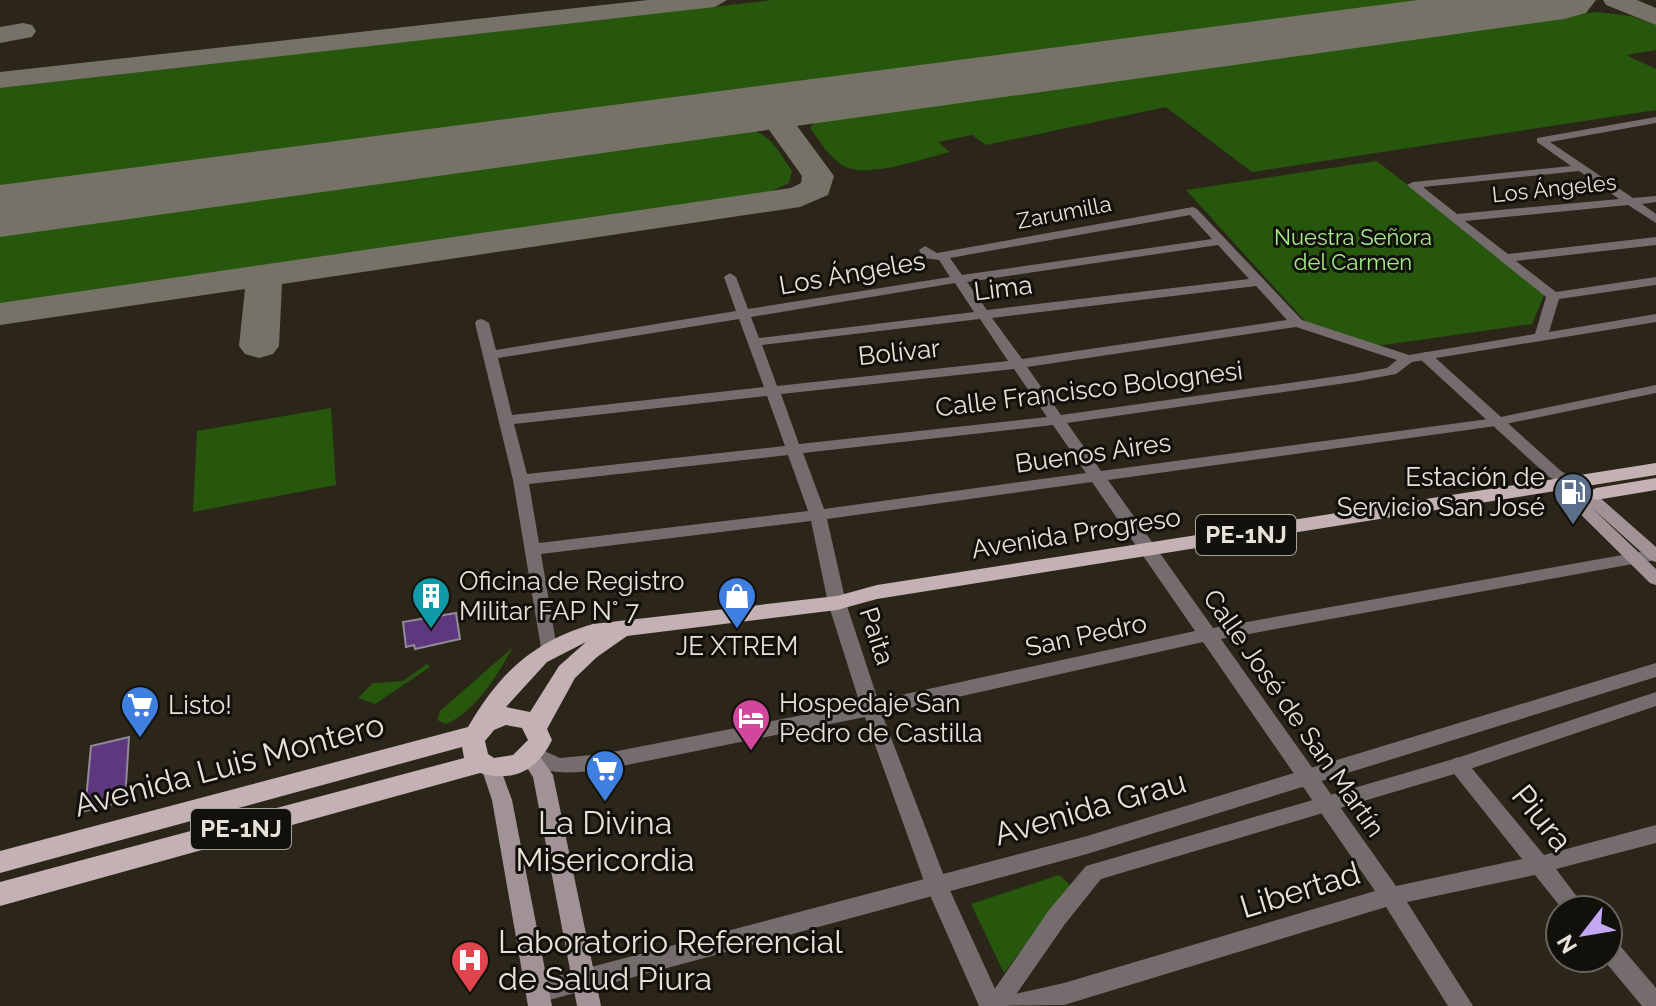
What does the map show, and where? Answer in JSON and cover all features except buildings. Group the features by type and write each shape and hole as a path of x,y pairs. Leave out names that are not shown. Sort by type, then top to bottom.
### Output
{"main road":[{"name":"Avenida Progreso","path":"477,732 524,666 569,638 635,626 837,603 875,607 1154,556 1570,487 1656,469"},
{"name":"Avenida Progreso","path":"1570,487 1656,484"},
{"path":"1570,487 1655,555"},
{"path":"1570,487 1634,559 1656,579"},
{"name":"Avenida Progreso","path":"536,726 546,701 562,676 586,652 635,626"},
{"name":"PE-1NJ","path":"0,894 354,798 486,765 511,766 531,756 540,740 536,726 523,718 504,716 477,732"},
{"path":"477,732 472,753 486,765 502,800 539,999"},
{"name":"Avenida Luis Montero","path":"0,862 477,732"},
{"path":"531,756 543,775 589,1006"},
{"path":"350,768 354,798"},
{"path":"190,811 191,842"}],"street":[{"path":"1656,120 1541,140 1656,219"},
{"path":"1579,168 1413,185 1553,296 1656,281"},
{"name":"Los Ángeles","path":"1455,218 1656,199"},
{"name":"Zarumilla","path":"934,253 1193,211 1221,241"},
{"path":"1221,241 1297,323 1408,359"},
{"name":"Los Ángeles","path":"491,355 747,316 959,279 1221,241"},
{"path":"1508,258 1656,241"},
{"name":"Calle José de San Martín","path":"934,253 959,279 1154,556 1391,896 1461,1006"},
{"name":"Paita","path":"730,277 747,316 818,515 837,603 871,709 936,884 993,1006"},
{"name":"Lima","path":"756,342 1256,282"},
{"path":"1540,338 1553,296"},
{"name":"Calle Francisco Bolognesi","path":"521,480 1057,420 1353,378 1391,371 1408,359 1656,318"},
{"path":"482,323 521,480 548,649"},
{"name":"Bolívar","path":"506,420 1017,364 1297,323"},
{"path":"1425,356 1570,487"},
{"name":"Buenos Aires","path":"534,549 818,515 1496,422 1656,389"},
{"name":"San Pedro","path":"531,756 558,766 578,766 871,709 1207,635 1655,555"},
{"name":"Avenida Grau","path":"539,999 583,979 1087,845 1656,670"},
{"path":"993,1006 1057,917 1094,872 1458,765 1656,699"},
{"name":"Piura","path":"1458,765 1562,894"},
{"name":"Libertad","path":"1011,1006 1064,994 1391,896 1538,865 1656,834"},
{"path":"1624,967 1656,1005"}],"green space":[{"path":"773,0 1472,0 0,193 0,88"},
{"path":"1597,12 1631,16 1656,25 1656,50 1626,55 1656,69 1656,110 1252,172 1166,107 986,145 972,135 938,142 950,152 867,170 839,163 810,128 815,121 824,117"},
{"path":"739,129 757,132 771,141 792,171 789,183 769,192 668,209 0,306 0,230"},
{"name":"Nuestra Señora del Carmen","path":"1377,161 1545,293 1532,324 1377,346 1306,322 1186,190"},
{"path":"331,408 336,485 193,512 197,431"},
{"path":"513,647 493,680 467,711 446,724 437,720 440,711"},
{"path":"427,664 430,667 375,704 358,698 373,683 403,681"},
{"path":"1059,875 1070,885 1004,973 971,904"}],"taxiway":[{"path":"0,80 715,0"},
{"path":"1615,0 1656,17"},
{"path":"0,35 23,31"},
{"path":"264,275 800,197 816,188 818,176 778,121 747,110"},
{"path":"0,314 264,275"},
{"path":"259,346 264,275"}],"runway":[{"path":"0,211 1564,0"}],"place":[{"name":"Estación de Servicio San José","path":"1573,526"},
{"name":"Oficina de Registro Militar FAP N° 7","path":"431,630"},
{"name":"JE XTREM","path":"737,630"},
{"name":"Listo!","path":"140,739"},
{"name":"Hospedaje San Pedro de Castilla","path":"751,752"},
{"name":"La Divina Misericordia","path":"605,803"},
{"name":"Laboratorio Referencial de Salud Piura","path":"470,994"}]}
